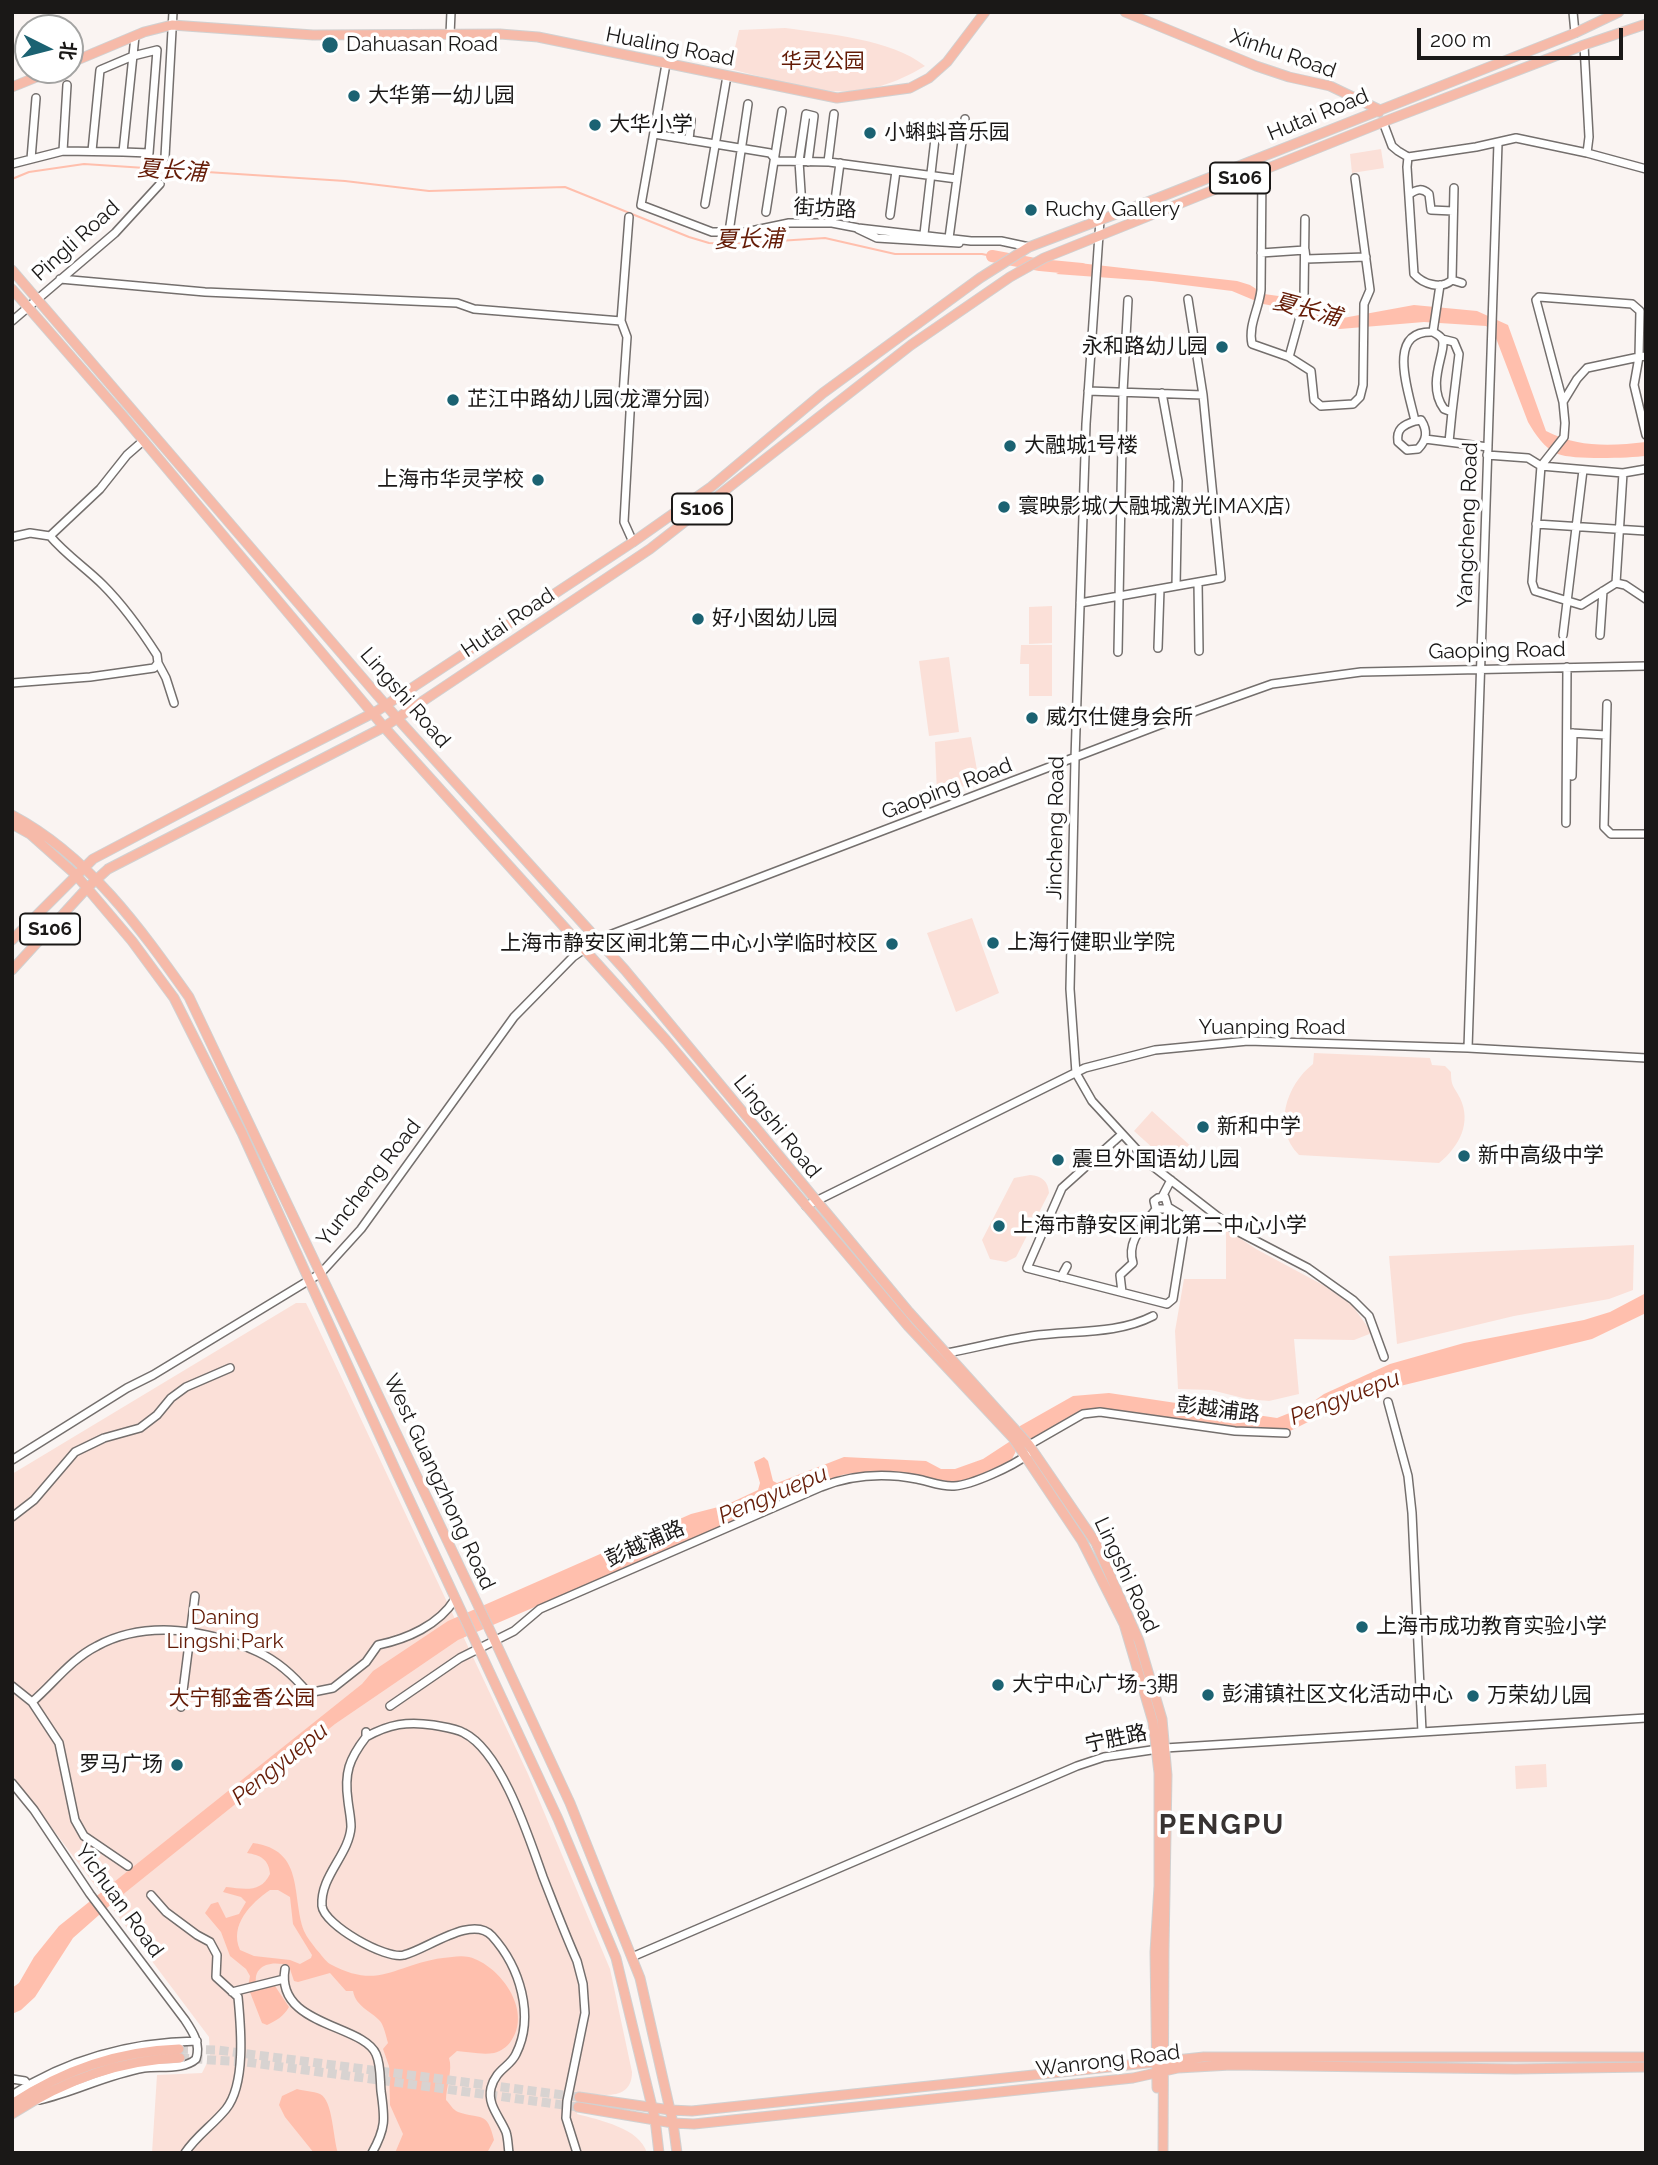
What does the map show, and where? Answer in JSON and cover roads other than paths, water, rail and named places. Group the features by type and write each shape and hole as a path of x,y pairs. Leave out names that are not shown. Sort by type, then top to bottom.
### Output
{"main road":[{"name":"Hualing Road","path":"84,57 135,36 172,25 313,35 500,34 538,37 837,98 910,89 929,78 947,62 985,12"},
{"name":"Xinhu Road","path":"1125,12 1256,66 1330,86 1378,109"},
{"name":"Hutai Road","path":"12,940 93,859 387,705 711,487 823,393 994,269 1029,247 1575,33 1619,12"},
{"name":"Hutai Road","path":"12,970 87,888 108,869 384,727 650,549 911,345 1044,258 1382,122 1646,23"},
{"path":"1378,109 1382,122"},
{"name":"Lingshi Road","path":"12,270 397,718 598,939 816,1202 1027,1450 1082,1541 1124,1624 1167,1775 1159,2061 1161,2153"},
{"name":"Lingshi Road","path":"12,289 384,727 666,1040 908,1326 1009,1428"},
{"name":"West Guangzhong Road","path":"12,815 37,828 85,866 150,943 189,998 490,1629 570,1803 640,1978 673,2123 677,2153"},
{"name":"West Guangzhong Road","path":"12,824 30,834 76,875 132,941 174,998 242,1133 558,1819 616,1958 655,2119 659,2153"},
{"path":"396,1471 411,1464"},
{"path":"12,2114 65,2085 98,2071 145,2061 179,2049"},
{"path":"12,2104 50,2081 96,2063 144,2052 179,2049"},
{"name":"Wanrong Road","path":"579,2096 692,2111 1159,2061 1244,2055 1646,2057"},
{"name":"Wanrong Road","path":"578,2107 673,2123 721,2121 1133,2078 1159,2072 1231,2065 1515,2069 1646,2067"}],"street":[{"path":"165,157 173,12"},
{"path":"450,35 452,12"},
{"path":"1573,12 1575,33"},
{"path":"123,152 135,36"},
{"path":"1584,45 1589,137 1587,153"},
{"path":"12,164 63,151 149,153 157,50 133,56 100,70 92,151"},
{"name":"街坊路","path":"666,64 641,205 712,232 746,232 789,223 832,223 971,241 1001,241 1029,247"},
{"path":"705,204 727,76"},
{"path":"63,151 67,85"},
{"path":"31,159 36,98"},
{"path":"729,232 748,104"},
{"path":"766,212 782,111"},
{"path":"803,223 799,161 806,114 814,116 808,162"},
{"path":"828,162 834,114"},
{"path":"949,238 965,119"},
{"path":"689,140 691,120"},
{"path":"1382,122 1392,146 1408,157 1522,139 1646,169"},
{"path":"924,234 936,130"},
{"path":"654,134 770,153 777,161 840,163 957,179"},
{"name":"Yangcheng Road","path":"1468,1048 1497,143"},
{"path":"1408,157 1413,274 1423,282 1440,285 1452,280"},
{"path":"832,223 840,163"},
{"path":"1262,169 1261,290 1249,331 1252,344 1289,357 1311,371 1314,400 1321,406 1353,404 1360,397 1363,385 1364,304 1370,290 1355,178"},
{"path":"890,215 896,171"},
{"name":"Pingli Road","path":"12,321 115,233 160,184"},
{"path":"1452,280 1454,188"},
{"path":"1410,194 1419,189 1424,190 1429,194 1431,210 1453,211"},
{"path":"629,217 621,321 627,337 623,395 631,395 624,522 633,542"},
{"path":"1304,297 1305,219"},
{"path":"1097,235 1100,220"},
{"path":"858,228 877,239 933,243 971,241"},
{"name":"Jincheng Road","path":"1097,235 1088,391 1075,759 1070,989 1076,1073 1092,1101 1150,1164 1235,1230 1308,1268 1353,1300 1369,1316 1384,1357"},
{"path":"1261,253 1305,250"},
{"path":"1306,259 1366,257"},
{"path":"60,279 205,292 457,303 474,309 621,321"},
{"path":"1452,280 1462,283"},
{"path":"1433,329 1440,285"},
{"path":"1646,435 1634,385 1642,356 1640,311 1632,304 1539,297 1536,300 1563,402 1565,423 1564,437 1541,466 1532,582 1535,591 1581,605 1616,583 1625,585 1646,599"},
{"path":"1080,603 1221,578 1203,395 1188,299"},
{"path":"1118,652 1123,392 1128,300"},
{"path":"1289,357 1300,317"},
{"path":"1433,329 1442,339 1443,345 1436,370 1436,388 1444,410 1452,412"},
{"path":"1415,421 1406,383 1405,345 1409,338 1433,329"},
{"path":"1442,339 1454,342 1459,354 1449,442"},
{"path":"1563,402 1587,368 1642,356"},
{"path":"1088,391 1203,395"},
{"path":"1162,394 1178,481 1176,586"},
{"path":"1415,421 1421,421 1425,426 1425,439 1418,449 1412,450 1402,447 1398,442 1400,430 1404,425 1415,421"},
{"path":"1425,439 1528,458 1541,466 1623,473 1646,469"},
{"path":"50,536 100,489 127,455 143,441"},
{"path":"1563,635 1583,470"},
{"path":"1616,583 1623,473"},
{"path":"1536,524 1646,531"},
{"path":"12,537 30,533 50,536 62,551 102,584 125,610 157,655 174,703"},
{"path":"1198,582 1199,651"},
{"path":"1158,648 1160,589"},
{"path":"1600,635 1603,591"},
{"path":"12,682 114,675 154,668 158,663"},
{"name":"Gaoping Road","path":"598,939 1272,684 1361,672 1481,667 1646,666"},
{"path":"1567,667 1572,776"},
{"path":"1607,704 1604,827 1611,834 1646,834"},
{"path":"1570,733 1606,735"},
{"path":"1566,823 1570,733"},
{"name":"Yuncheng Road","path":"12,1460 321,1273 361,1229 514,1017 550,978 598,939"},
{"name":"Yuanping Road","path":"806,1206 1086,1068 1155,1050 1220,1042 1468,1048 1646,1058"},
{"path":"1122,1134 1082,1174 1062,1188 1027,1268 1167,1304 1173,1299 1186,1218 1168,1207"},
{"path":"1157,1209 1154,1201 1162,1197 1171,1180"},
{"path":"1162,1197 1168,1201 1168,1207"},
{"path":"1157,1209 1168,1207"},
{"path":"1122,1292 1121,1275 1133,1263 1130,1254 1135,1237 1157,1209"},
{"path":"1061,1277 1067,1266"},
{"path":"947,1353 1031,1336 1105,1330 1138,1324 1153,1317"},
{"path":"12,1517 34,1500 75,1452 104,1438 140,1429 186,1387 230,1368"},
{"path":"1388,1402 1408,1476 1412,1513 1422,1732"},
{"name":"彭越浦路","path":"390,1706 477,1647 495,1641 523,1625 530,1615 540,1609 844,1478 913,1478 953,1486 970,1482 1083,1414 1100,1412 1235,1431 1286,1433"},
{"path":"181,1707 195,1596"},
{"path":"32,1702 75,1659 97,1646 122,1635 153,1631 191,1630 260,1653 288,1672 308,1693 333,1688 366,1662 379,1645 405,1639 447,1612 456,1602"},
{"path":"12,1686 32,1702 59,1743 75,1820 84,1836 128,1866"},
{"name":"宁胜路","path":"632,1957 1076,1766 1104,1757 1161,1748 1646,1718"},
{"path":"509,2153 507,2134 491,2105 491,2089 500,2069 514,2058 525,2026 526,2011 524,1996 513,1970 491,1934 470,1929 444,1937 402,1956 389,1954 347,1933 330,1922 322,1909 323,1892 351,1834 347,1783 349,1764 366,1735 382,1728 403,1723 446,1727 465,1733 479,1745 492,1763 518,1808 577,1961 583,1984 585,2013 566,2118 577,2153"},
{"name":"Yichuan Road","path":"12,1783 90,1895 190,2026 197,2041"},
{"path":"151,1895 166,1912 197,1935 210,1941 217,1955 216,1977 238,1997 241,2049 236,2085 228,2108 194,2140 185,2153"},
{"path":"285,1969 284,1979 291,1997 304,2011 318,2021 369,2044 377,2055 385,2125 372,2153"},
{"path":"232,1992 284,1979"},
{"path":"179,2049 190,2026"},
{"path":"12,2095 70,2065 94,2056 143,2045 179,2049 197,2041 196,2059 187,2065 123,2072 32,2102"},
{"path":"12,2079 25,2081 28,2085"}],"water":[{"path":"1079,263 1237,281 1264,294 1300,299 1323,313 1343,318 1414,305 1477,311 1508,325 1546,431 1583,443 1608,445 1646,442 1646,456 1576,457 1558,454 1548,448 1528,422 1494,333 1486,326 1424,322 1340,329 1312,322 1298,310 1263,304 1232,291 1152,281 1056,274"},
{"name":"Pengyuepu","path":"1646,1293 1646,1313 1592,1339 1392,1388 1348,1402 1286,1433 1100,1412 1083,1414 1016,1451 1011,1461 960,1483 916,1476 855,1473 842,1475 458,1640 335,1724 116,1900 73,1938 35,1997 21,2010 12,2014 12,1988 19,1983 34,1957 59,1926 362,1684 373,1671 448,1621 691,1514 726,1505 758,1490 760,1483 754,1462 764,1457 768,1461 773,1481 777,1483 844,1457 926,1461 941,1469 955,1469 983,1459 1009,1442 1020,1426 1073,1396 1109,1393 1277,1418 1307,1406 1324,1394 1390,1364 1464,1343 1584,1320 1610,1312"},
{"path":"253,1843 270,1847 289,1864 304,1931 330,1964 347,1972 375,1976 426,1961 466,1956 492,1969 502,1979 516,2003 518,2016 517,2029 511,2041 494,2053 457,2051 449,2058 446,2100 458,2112 486,2120 494,2140 487,2153 395,2153 403,2134 390,2105 389,2066 383,2049 388,2043 384,2028 380,2021 357,2001 353,1991 346,1991 330,1973 298,1982 294,1981 289,1966 268,1964 263,1967 256,1975 258,1989 275,1986 289,2007 277,2020 267,2025 262,2023 248,1987 250,1976 246,1969 230,1956 221,1932 205,1913 211,1904 218,1902 226,1918 239,1914 246,1902 241,1897 223,1892 226,1887 252,1888 266,1880 270,1874 266,1861 247,1853","holes":["270,1890 278,1890 290,1897 293,1924 312,1955 300,1964 290,1960 254,1956 240,1950 237,1941 240,1923 249,1908"]},
{"path":"297,2089 320,2094 328,2104 338,2153 314,2153 285,2117 279,2105 282,2096"}],"waterway":[{"name":"夏长浦","path":"12,179 29,172 84,164 345,181 429,191 565,187 709,243 825,238 895,254 992,256"},
{"name":"夏长浦","path":"992,256 1082,269"}],"tunnel":[{"path":"179,2049 218,2050 579,2097"},
{"path":"180,2058 246,2062 578,2107"}],"place":[{"name":"Dahuasan Road","path":"330,45"},
{"name":"大华第一幼儿园","path":"354,96"},
{"name":"大华小学","path":"595,125"},
{"name":"小蝌蚪音乐园","path":"870,133"},
{"name":"Ruchy Gallery","path":"1031,210"},
{"name":"永和路幼儿园","path":"1222,347"},
{"name":"芷江中路幼儿园(龙潭分园)","path":"453,400"},
{"name":"大融城1号楼","path":"1010,446"},
{"name":"上海市华灵学校","path":"538,480"},
{"name":"寰映影城(大融城激光IMAX店)","path":"1004,507"},
{"name":"好小囡幼儿园","path":"698,619"},
{"name":"威尔仕健身会所","path":"1032,718"},
{"name":"上海行健职业学院","path":"993,943"},
{"name":"上海市静安区闸北第二中心小学临时校区","path":"892,944"},
{"name":"新和中学","path":"1203,1127"},
{"name":"新中高级中学","path":"1464,1156"},
{"name":"震旦外国语幼儿园","path":"1058,1160"},
{"name":"上海市静安区闸北第二中心小学","path":"999,1226"},
{"name":"上海市成功教育实验小学","path":"1362,1627"},
{"name":"大宁中心广场-3期","path":"998,1685"},
{"name":"彭浦镇社区文化活动中心","path":"1208,1695"},
{"name":"万荣幼儿园","path":"1473,1696"},
{"name":"罗马广场","path":"177,1765"}],"district":[{"name":"PENGPU","path":"1222,1826"}],"park label":[{"name":"华灵公园","path":"823,62"},
{"name":"Daning Lingshi Park","path":"225,1630"},
{"name":"大宁郁金香公园","path":"242,1699"}]}
